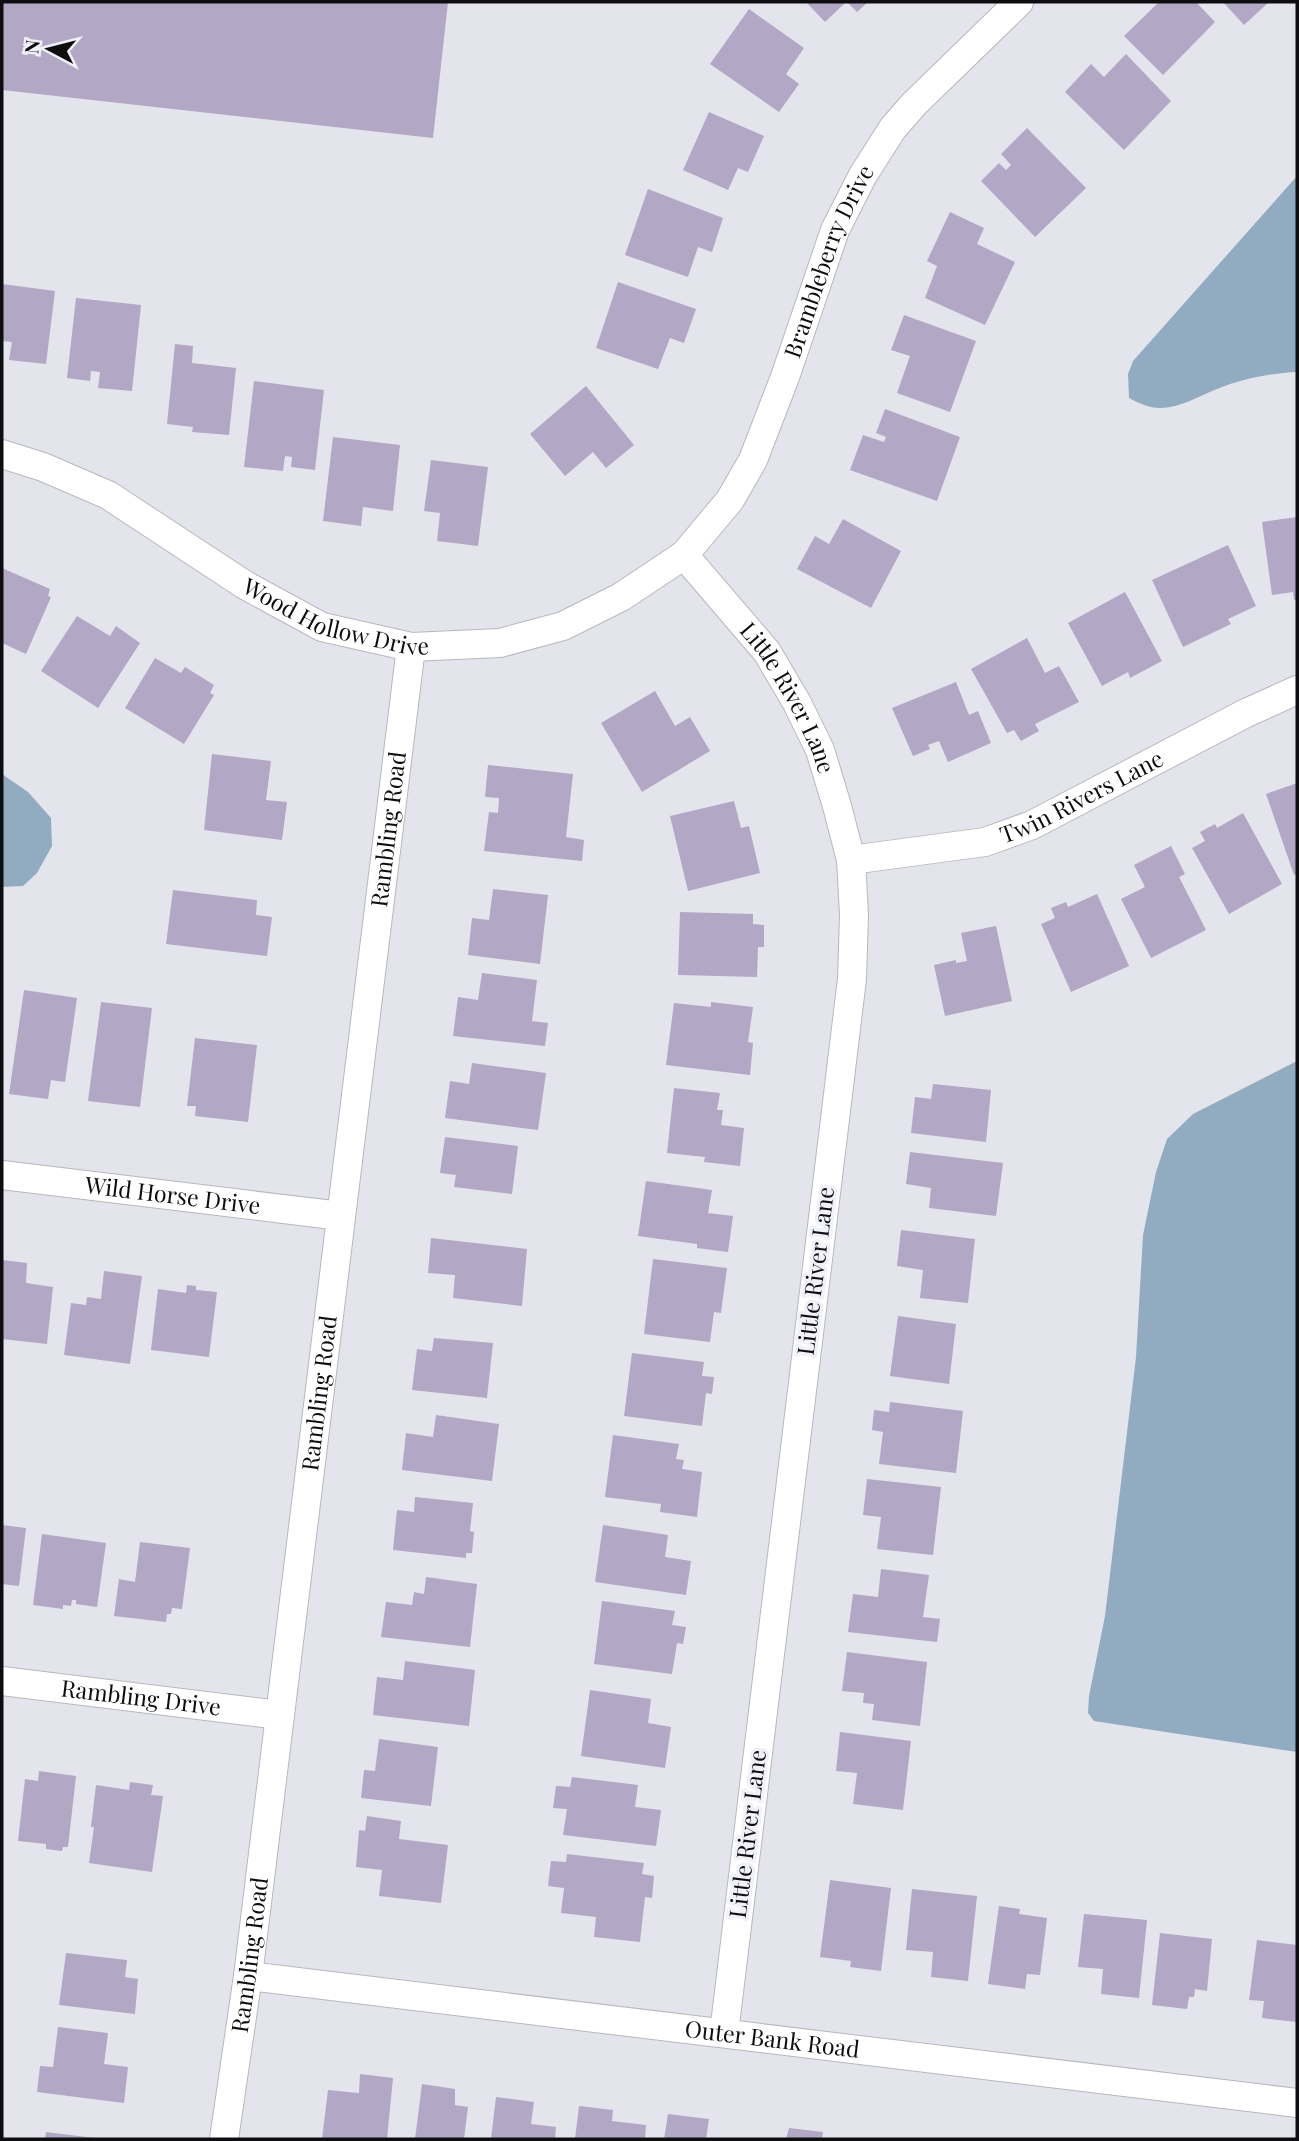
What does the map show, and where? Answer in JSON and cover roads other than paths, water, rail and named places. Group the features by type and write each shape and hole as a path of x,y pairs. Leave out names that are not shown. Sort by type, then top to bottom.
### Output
{"street":[{"name":"Brambleberry Drive","path":"684,555 730,500 754,460 835,230 863,175 893,128 914,104 1019,2"},
{"name":"Wood Hollow Drive","path":"2,454 43,467 108,495 245,584 322,627 411,647 500,643 563,626 621,597 684,555"},
{"name":"Little River Lane","path":"684,555 767,652 820,750 851,860 854,915 852,979 724,2033"},
{"name":"Rambling Road","path":"224,2139 248,1976 411,647"},
{"name":"Twin Rivers Lane","path":"851,860 985,842 1032,825 1246,713 1297,690"},
{"name":"Wild Horse Drive","path":"2,1175 341,1216"},
{"name":"Rambling Drive","path":"2,1681 280,1715"},
{"name":"Outer Bank Road","path":"248,1976 1297,2103"}],"water":[{"path":"1297,176 1297,372 1246,379 1182,404 1167,407 1156,408 1129,398 1128,374 1133,361"},
{"path":"2,774 28,792 51,818 52,846 37,873 23,886 2,887"},
{"path":"1297,1061 1297,1752 1094,1721 1088,1713 1105,1616 1136,1357 1143,1235 1156,1172 1167,1139 1193,1114"}]}
